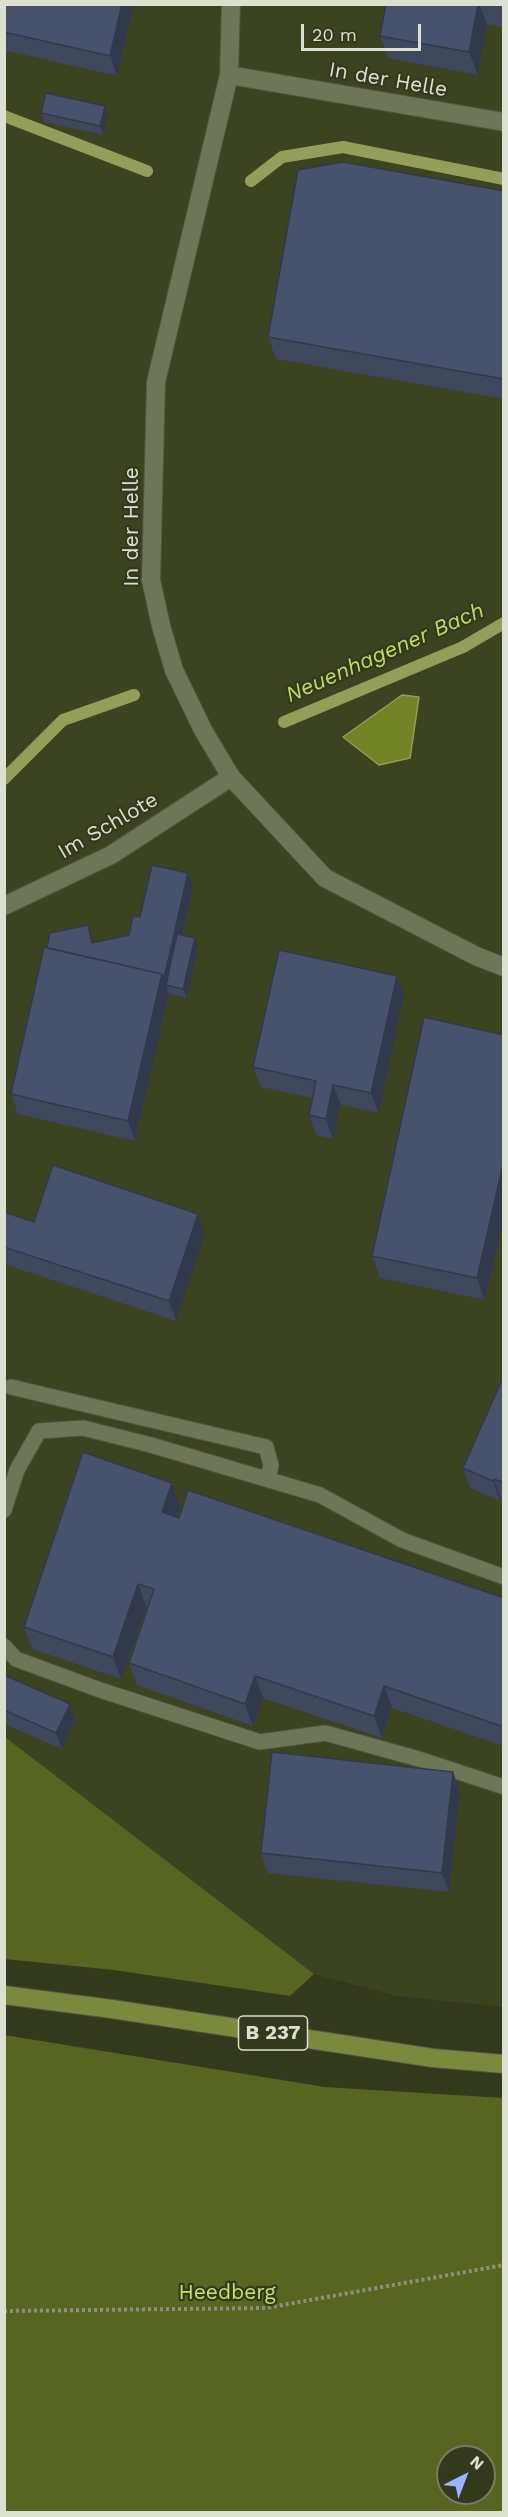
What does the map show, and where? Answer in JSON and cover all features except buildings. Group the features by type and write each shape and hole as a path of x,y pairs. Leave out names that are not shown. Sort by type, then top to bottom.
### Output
{"main road":[{"name":"B 237","path":"4,1995 112,2008 433,2058 504,2064"}],"street":[{"name":"In der Helle","path":"231,4 229,75 156,382 151,580 174,670 203,730 231,777 325,878 476,956 504,967"},
{"name":"In der Helle","path":"229,75 504,122"},
{"name":"Im Schlote","path":"4,906 111,855 231,777"}],"lane":[{"path":"11,1387 266,1447 271,1465 268,1480"},
{"path":"4,1510 16,1470 39,1431 83,1428 151,1445 320,1495 402,1539 504,1576"},
{"path":"4,1646 16,1659 100,1690 260,1742 325,1733 419,1759 504,1787"}],"path":[{"path":"4,2311 266,2307 504,2265"}],"shaded area":[{"path":"4,5 503,5 503,2007 397,1996 314,1974 5,1737"},
{"path":"402,695 419,697 410,758 379,765 343,737"}],"green space":[{"path":"4,1737 314,1974 290,1996 114,1970 5,1959"},
{"name":"Heedberg","path":"4,2035 325,2087 503,2098 503,2512 5,2512"}],"waterway":[{"path":"4,116 147,171"},
{"path":"251,181 282,157 343,147 504,179"},
{"name":"Neuenhagener Bach","path":"284,722 463,647 504,623"},
{"name":"Neuenhagener Bach","path":"4,779 63,720 134,695"}]}
